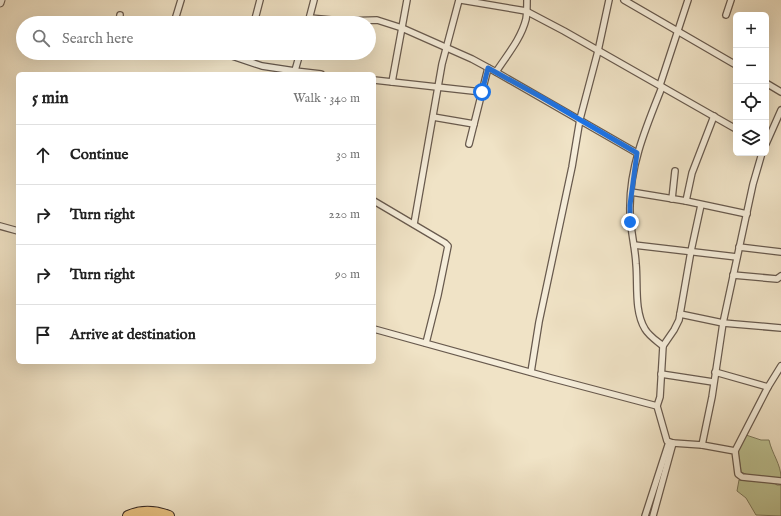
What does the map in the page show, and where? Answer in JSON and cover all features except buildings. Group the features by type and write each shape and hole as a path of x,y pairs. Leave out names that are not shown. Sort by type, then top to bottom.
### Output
{"highway":[{"path":"128,516 135,513 146,512 157,512 169,516"}],"street":[{"path":"176,16 181,0"},
{"path":"256,16 260,0"},
{"path":"310,16 314,0"},
{"path":"392,82 407,0"},
{"path":"414,224 442,64 460,0 526,11 733,127"},
{"path":"496,72 518,40 526,20 528,0"},
{"path":"531,372 539,322 573,160 580,119 598,51 609,0"},
{"path":"624,0 733,63"},
{"path":"663,346 645,330 640,318 634,245 630,230 630,205 637,153 661,86 688,0"},
{"path":"726,15 730,0"},
{"path":"376,20 402,28 496,72 637,153"},
{"path":"244,60 262,66 289,72"},
{"path":"294,72 298,60"},
{"path":"469,144 488,68"},
{"path":"376,80 482,92"},
{"path":"769,84 781,92"},
{"path":"769,137 781,110"},
{"path":"686,201 692,173 714,116"},
{"path":"433,117 474,124"},
{"path":"702,445 712,397 713,382 723,323 739,247 761,156"},
{"path":"672,199 675,171"},
{"path":"631,192 686,201 747,214"},
{"path":"376,202 445,243 448,247 426,343"},
{"path":"701,205 680,314 677,324 663,346 660,397 657,406 664,424 666,439 671,442 702,445 735,451"},
{"path":"0,226 16,230"},
{"path":"634,245 737,257"},
{"path":"739,247 781,252"},
{"path":"733,275 777,279 781,276"},
{"path":"680,314 723,323 781,328"},
{"path":"376,330 657,406"},
{"path":"781,366 768,387 735,451 738,474 740,476 781,481"},
{"path":"715,372 768,387"},
{"path":"661,374 713,382"},
{"path":"645,516 671,442"},
{"path":"653,516 671,442"}],"green space":[{"path":"746,435 761,440 769,440 780,468 781,478 748,475 741,472 738,451"},
{"path":"739,480 781,485 781,516 756,515 746,498 737,491"}],"route":[{"path":"482,92 488,68 580,119 637,153 630,205 630,222"}]}
